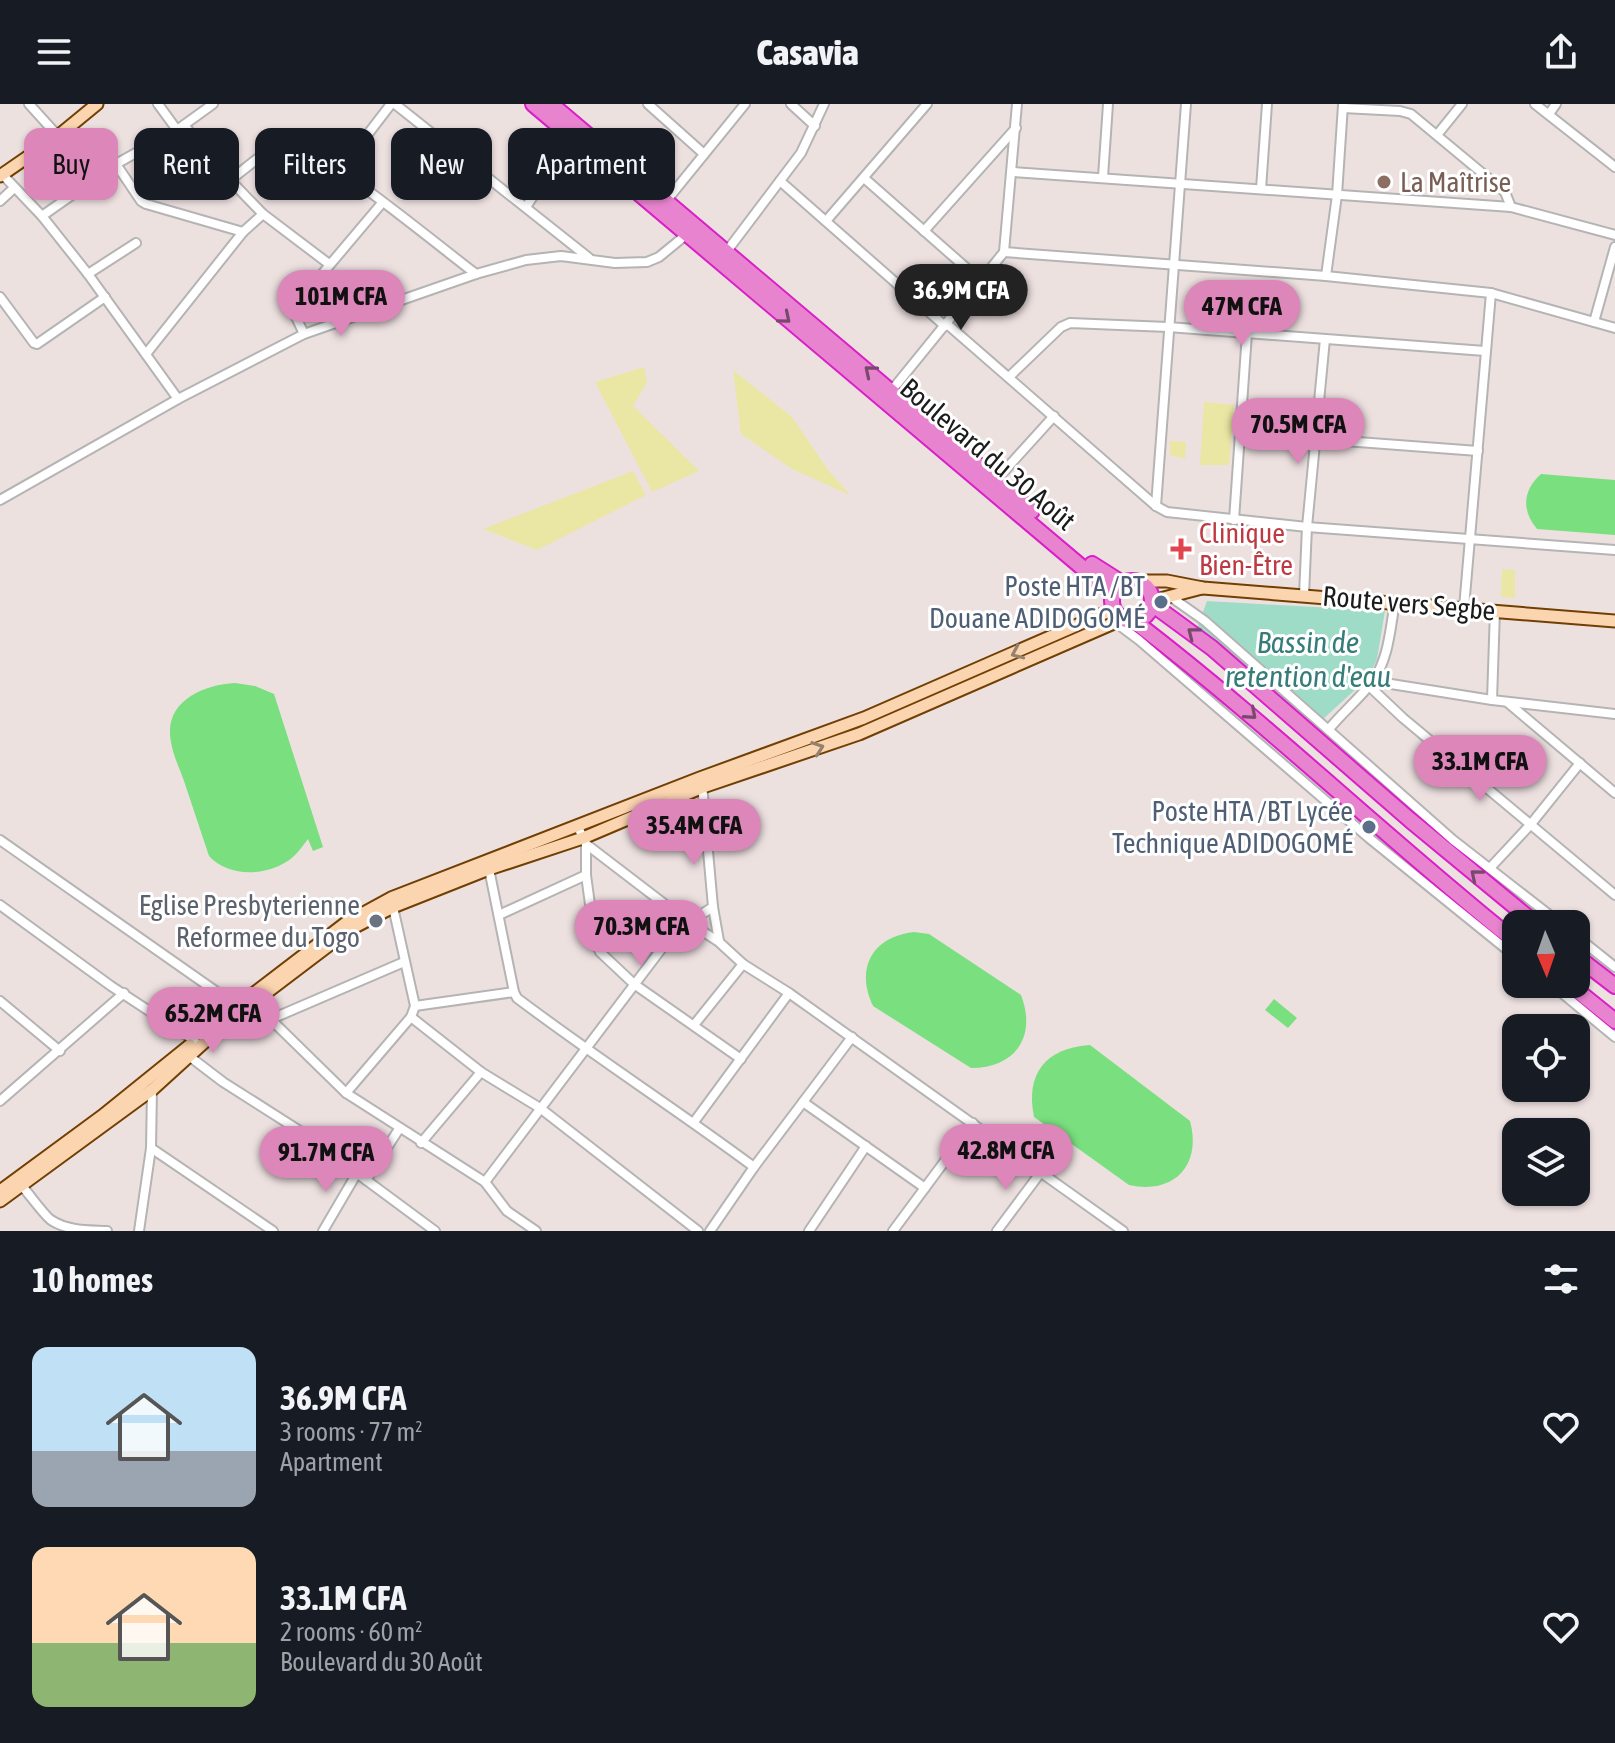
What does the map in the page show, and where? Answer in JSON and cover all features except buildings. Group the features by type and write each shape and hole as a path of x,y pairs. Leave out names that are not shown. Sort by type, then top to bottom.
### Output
{"highway":[{"name":"Boulevard du 30 Août","path":"533,104 569,128"},
{"name":"Boulevard du 30 Août","path":"551,104 572,128"},
{"name":"Boulevard du 30 Août","path":"656,200 727,251 753,283 1110,591 1119,614 1245,709 1418,863 1502,931"},
{"name":"Boulevard du 30 Août","path":"662,205 687,234 892,390 1093,564 1146,587 1152,602"},
{"path":"1129,582 1119,614 1146,615 1152,602 1212,648 1519,910"},
{"path":"1418,863 1436,842"},
{"path":"1590,967 1615,986"},
{"path":"1586,998 1615,1021"}],"main road":[{"path":"68,128 97,104"},
{"path":"1,175 24,159"},
{"name":"Route vers Segbe","path":"1129,582 1167,581 1203,588 1615,621"},
{"name":"Route vers Segbe","path":"1152,602 1203,588"},
{"path":"0,1191 349,930 393,907 582,836 701,782 1119,614"},
{"path":"0,1201 153,1089 195,1041 347,922 380,904 582,836"}],"street":[{"path":"29,104 51,128"},
{"path":"158,104 180,127"},
{"path":"118,163 213,104"},
{"path":"374,128 393,104 589,259"},
{"path":"648,104 704,154"},
{"path":"662,205 745,104"},
{"path":"791,104 815,126"},
{"path":"727,251 801,153 824,104"},
{"path":"892,390 1004,252 1017,104"},
{"path":"1103,177 1108,104"},
{"path":"1156,506 1186,104"},
{"path":"1261,189 1267,104"},
{"path":"1437,135 1462,104"},
{"path":"1535,104 1615,167"},
{"path":"1549,114 1556,104"},
{"path":"826,221 924,105"},
{"path":"1326,276 1337,195 1343,106 1406,112 1505,192 1511,207"},
{"path":"924,231 1016,128"},
{"path":"118,167 143,203 243,232"},
{"path":"1013,172 1511,207 1615,235"},
{"path":"1,175 42,216 88,274 178,399"},
{"path":"864,178 980,280"},
{"path":"780,181 1156,506 1167,512 1307,527 1615,550"},
{"path":"0,201 14,188"},
{"path":"239,189 263,214 329,264"},
{"path":"375,197 476,274"},
{"path":"42,216 65,200"},
{"path":"526,207 531,200"},
{"path":"304,334 296,317 296,305 382,203"},
{"path":"146,354 243,232 263,214"},
{"path":"0,500 178,399 304,334 476,274 543,257 615,263 647,262 659,257 687,234"},
{"path":"88,274 136,243"},
{"path":"1594,322 1615,247"},
{"path":"1004,252 1326,276 1491,293 1615,328"},
{"path":"1464,608 1491,293"},
{"path":"0,297 37,344 105,297"},
{"path":"1009,377 1065,324 1168,327 1485,351"},
{"path":"1234,520 1247,333"},
{"path":"1304,595 1307,527 1318,439 1325,339"},
{"path":"996,480 1054,416"},
{"path":"1318,439 1478,451"},
{"path":"1171,597 1205,621 1453,840 1543,910"},
{"path":"1329,729 1370,683 1387,650 1395,602"},
{"path":"1492,700 1495,610"},
{"path":"1119,614 1139,640 1369,838 1502,946"},
{"path":"1370,683 1615,714"},
{"path":"1370,683 1403,718 1615,895"},
{"path":"1507,701 1615,793"},
{"path":"1490,868 1531,824 1580,763"},
{"path":"701,782 719,942"},
{"path":"582,836 597,947 634,984 741,1059"},
{"path":"582,836 743,964 852,1037 1123,1231"},
{"path":"0,840 224,997 235,1008"},
{"path":"489,869 517,998 586,1051 694,1122 754,1167"},
{"path":"499,915 586,875"},
{"path":"0,905 195,1041"},
{"path":"346,1093 411,1017 415,1006 393,907"},
{"path":"684,919 694,919 713,907"},
{"path":"485,1182 684,919"},
{"path":"1590,947 1615,967"},
{"path":"269,1020 404,962"},
{"path":"694,1025 743,964"},
{"path":"415,1006 514,992"},
{"path":"0,1101 124,993"},
{"path":"694,1122 789,993"},
{"path":"1568,998 1615,1037"},
{"path":"0,1002 60,1051"},
{"path":"253,1002 346,1093 485,1182 507,1211 536,1231"},
{"path":"411,1017 481,1072 540,1108 698,1231"},
{"path":"710,1231 852,1037"},
{"path":"186,1054 435,1231"},
{"path":"421,1143 481,1072"},
{"path":"139,1231 151,1148 153,1089"},
{"path":"803,1102 925,1188"},
{"path":"893,1231 973,1123"},
{"path":"366,1180 399,1129"},
{"path":"809,1231 866,1146"},
{"path":"151,1148 273,1231"},
{"path":"997,1231 1041,1172"},
{"path":"323,1231 357,1173"},
{"path":"22,1186 50,1220 77,1230 107,1231"},
{"path":"47,1231 50,1220"}],"shaded area":[{"path":"644,367 647,382 633,406 699,471 652,492 595,382"},
{"path":"733,370 792,417 828,470 850,495 792,469 741,434"},
{"path":"1204,402 1234,405 1229,465 1200,465"},
{"path":"1170,441 1186,442 1185,459 1170,455"},
{"path":"633,471 646,495 537,550 483,529"},
{"path":"1502,569 1515,570 1515,598 1501,597"}],"green space":[{"path":"1541,474 1615,480 1615,535 1537,529 1528,515 1526,500"},
{"path":"235,683 255,686 274,694 323,847 313,851 308,839 289,860 257,872 226,868 209,856 171,742 170,728 179,706 210,687"},
{"path":"914,932 929,934 1021,995 1026,1024 1024,1037 1010,1056 986,1067 971,1068 873,1006 866,979 871,957 887,940"},
{"path":"1274,999 1297,1018 1288,1028 1265,1010"},
{"path":"1090,1045 1190,1121 1192,1151 1181,1173 1171,1181 1145,1187 1129,1185 1034,1117 1033,1088 1042,1066 1061,1051"}],"water":[{"name":"Bassin de retention d'eau","path":"1207,601 1385,611 1377,659 1368,678 1311,730 1195,634"}],"place":[{"name":"La Maîtrise","path":"1384,182"},
{"name":"Clinique Bien-Être","path":"1181,549"},
{"name":"Poste HTA /BT Douane ADIDOGOMÉ","path":"1161,602"},
{"name":"Poste HTA /BT Lycée Technique ADIDOGOMÉ","path":"1369,827"},
{"name":"Eglise Presbyterienne Reformee du Togo","path":"376,921"}]}
